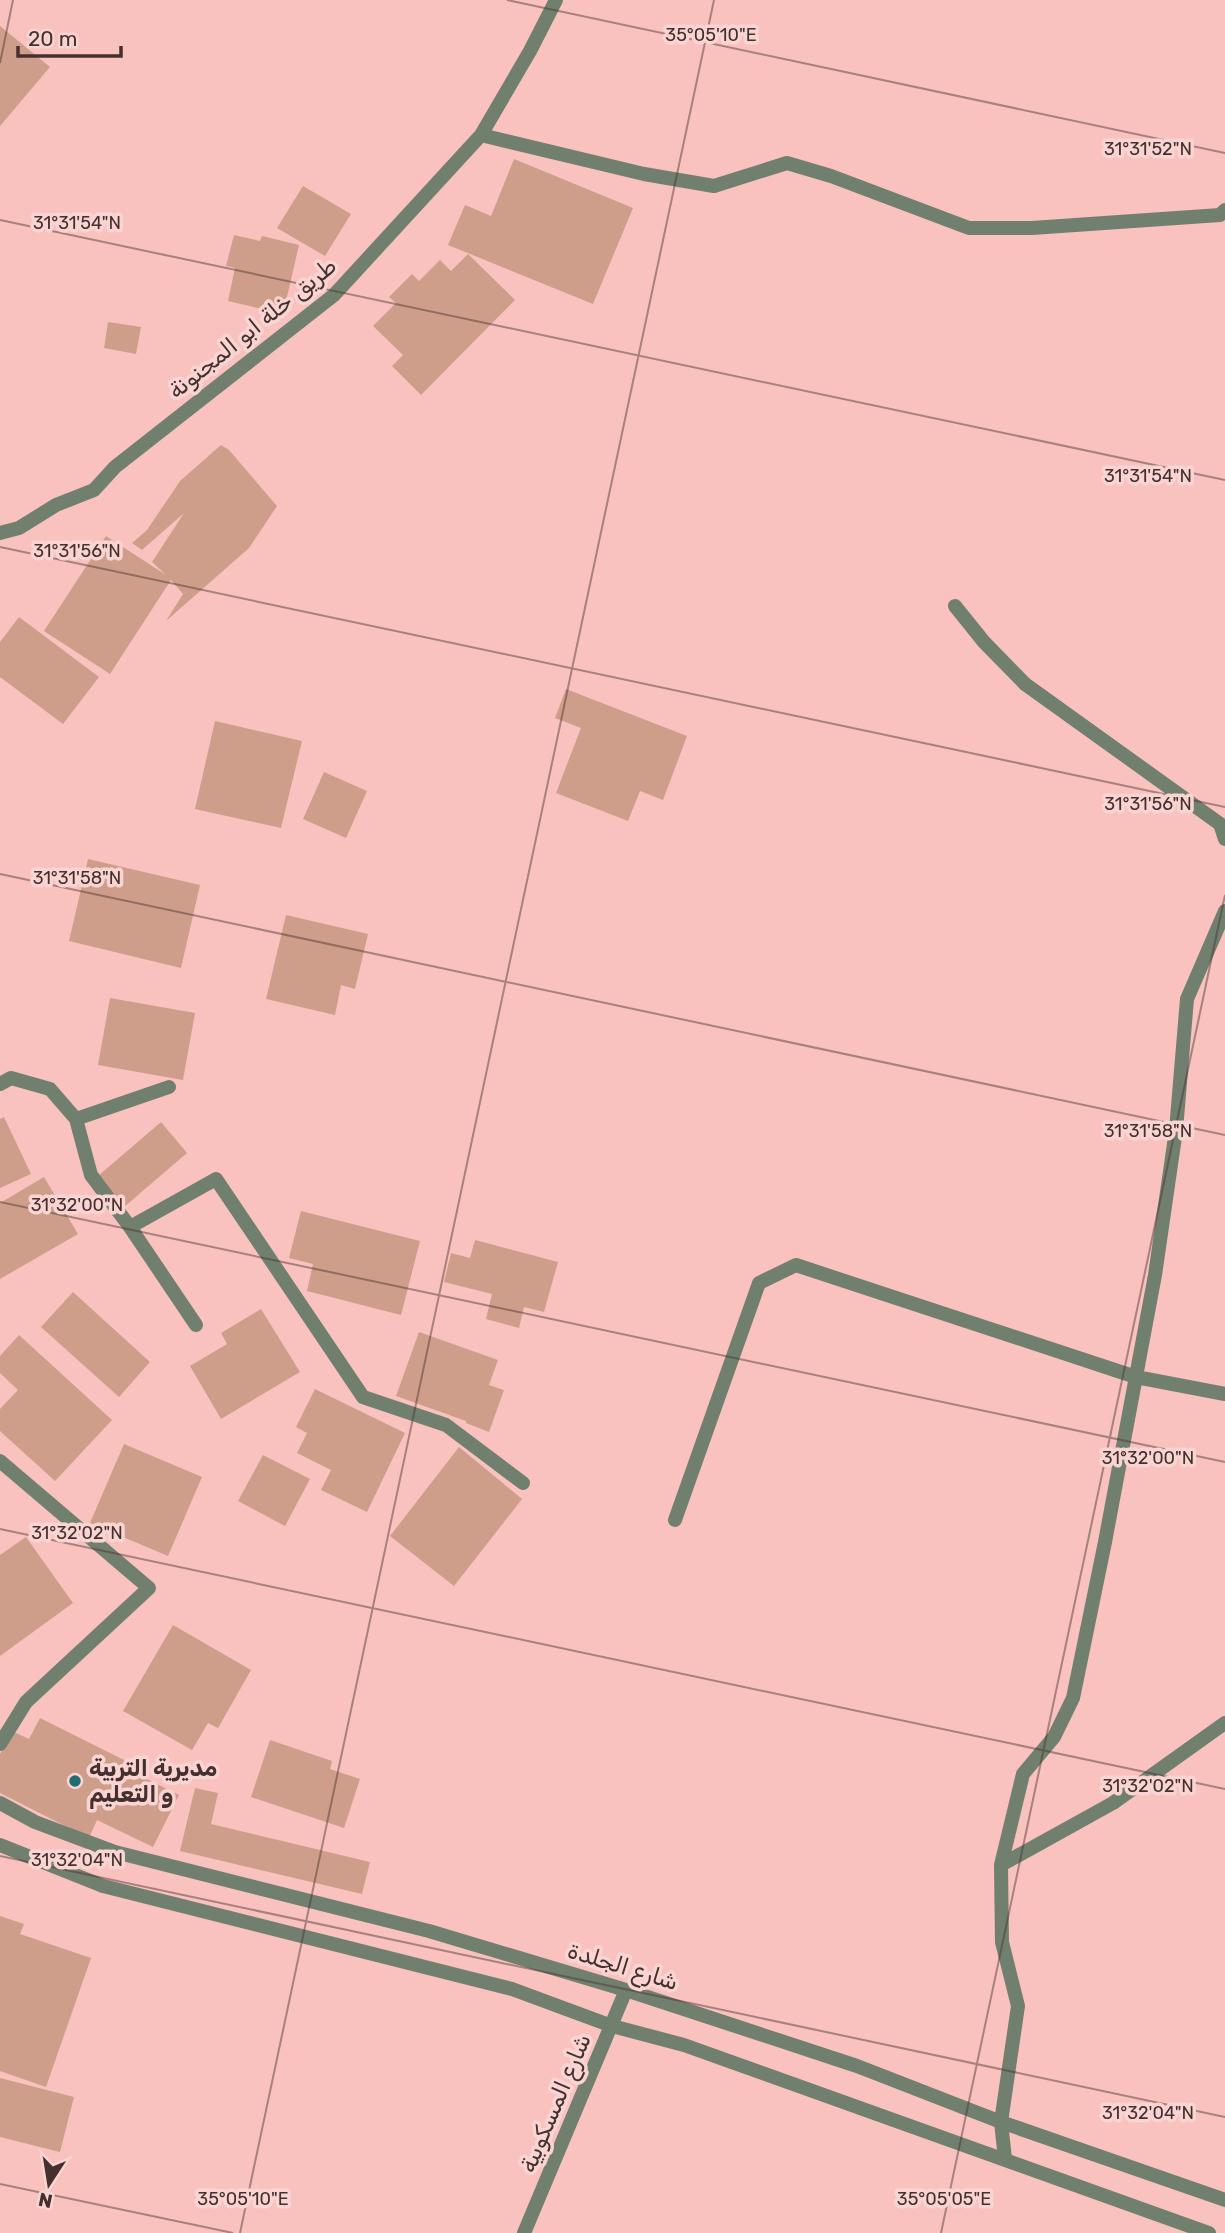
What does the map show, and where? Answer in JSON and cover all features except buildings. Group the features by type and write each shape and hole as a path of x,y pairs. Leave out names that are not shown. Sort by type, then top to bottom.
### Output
{"street":[{"name":"طريق خلة ابو المجنونة","path":"0,533 19,528 57,505 94,490 116,467 334,295 481,135 556,0"},
{"path":"481,135 644,174 714,186 787,163 831,176 969,228 1032,228 1140,222 1220,215 1225,210"},
{"path":"955,606 984,642 1025,684 1220,824 1225,839"},
{"path":"1005,2159 1001,2122 1018,2006 1002,1942 1001,1865 1023,1774 1054,1737 1073,1698 1155,1275 1176,1130 1187,999 1225,911"},
{"path":"0,1084 11,1078 50,1089 76,1119 91,1175 197,1325"},
{"path":"76,1119 169,1087"},
{"path":"130,1227 216,1179 363,1397 446,1425 523,1483"},
{"path":"675,1520 760,1283 796,1265 1136,1377 1225,1394"},
{"path":"0,1461 149,1588 26,1702 0,1744"},
{"path":"1001,1865 1113,1803 1225,1723"},
{"name":"شارع الجلدة","path":"0,1804 35,1822 115,1852 429,1931 626,1990 857,2066 1001,2122 1225,2200"},
{"path":"0,1845 103,1885 512,1989 612,2026 684,2045 1209,2233"},
{"name":"شارع المسكوبية","path":"524,2233 626,1990"}],"place":[{"name":"مديرية التربية و التعليم","path":"75,1781"}]}
